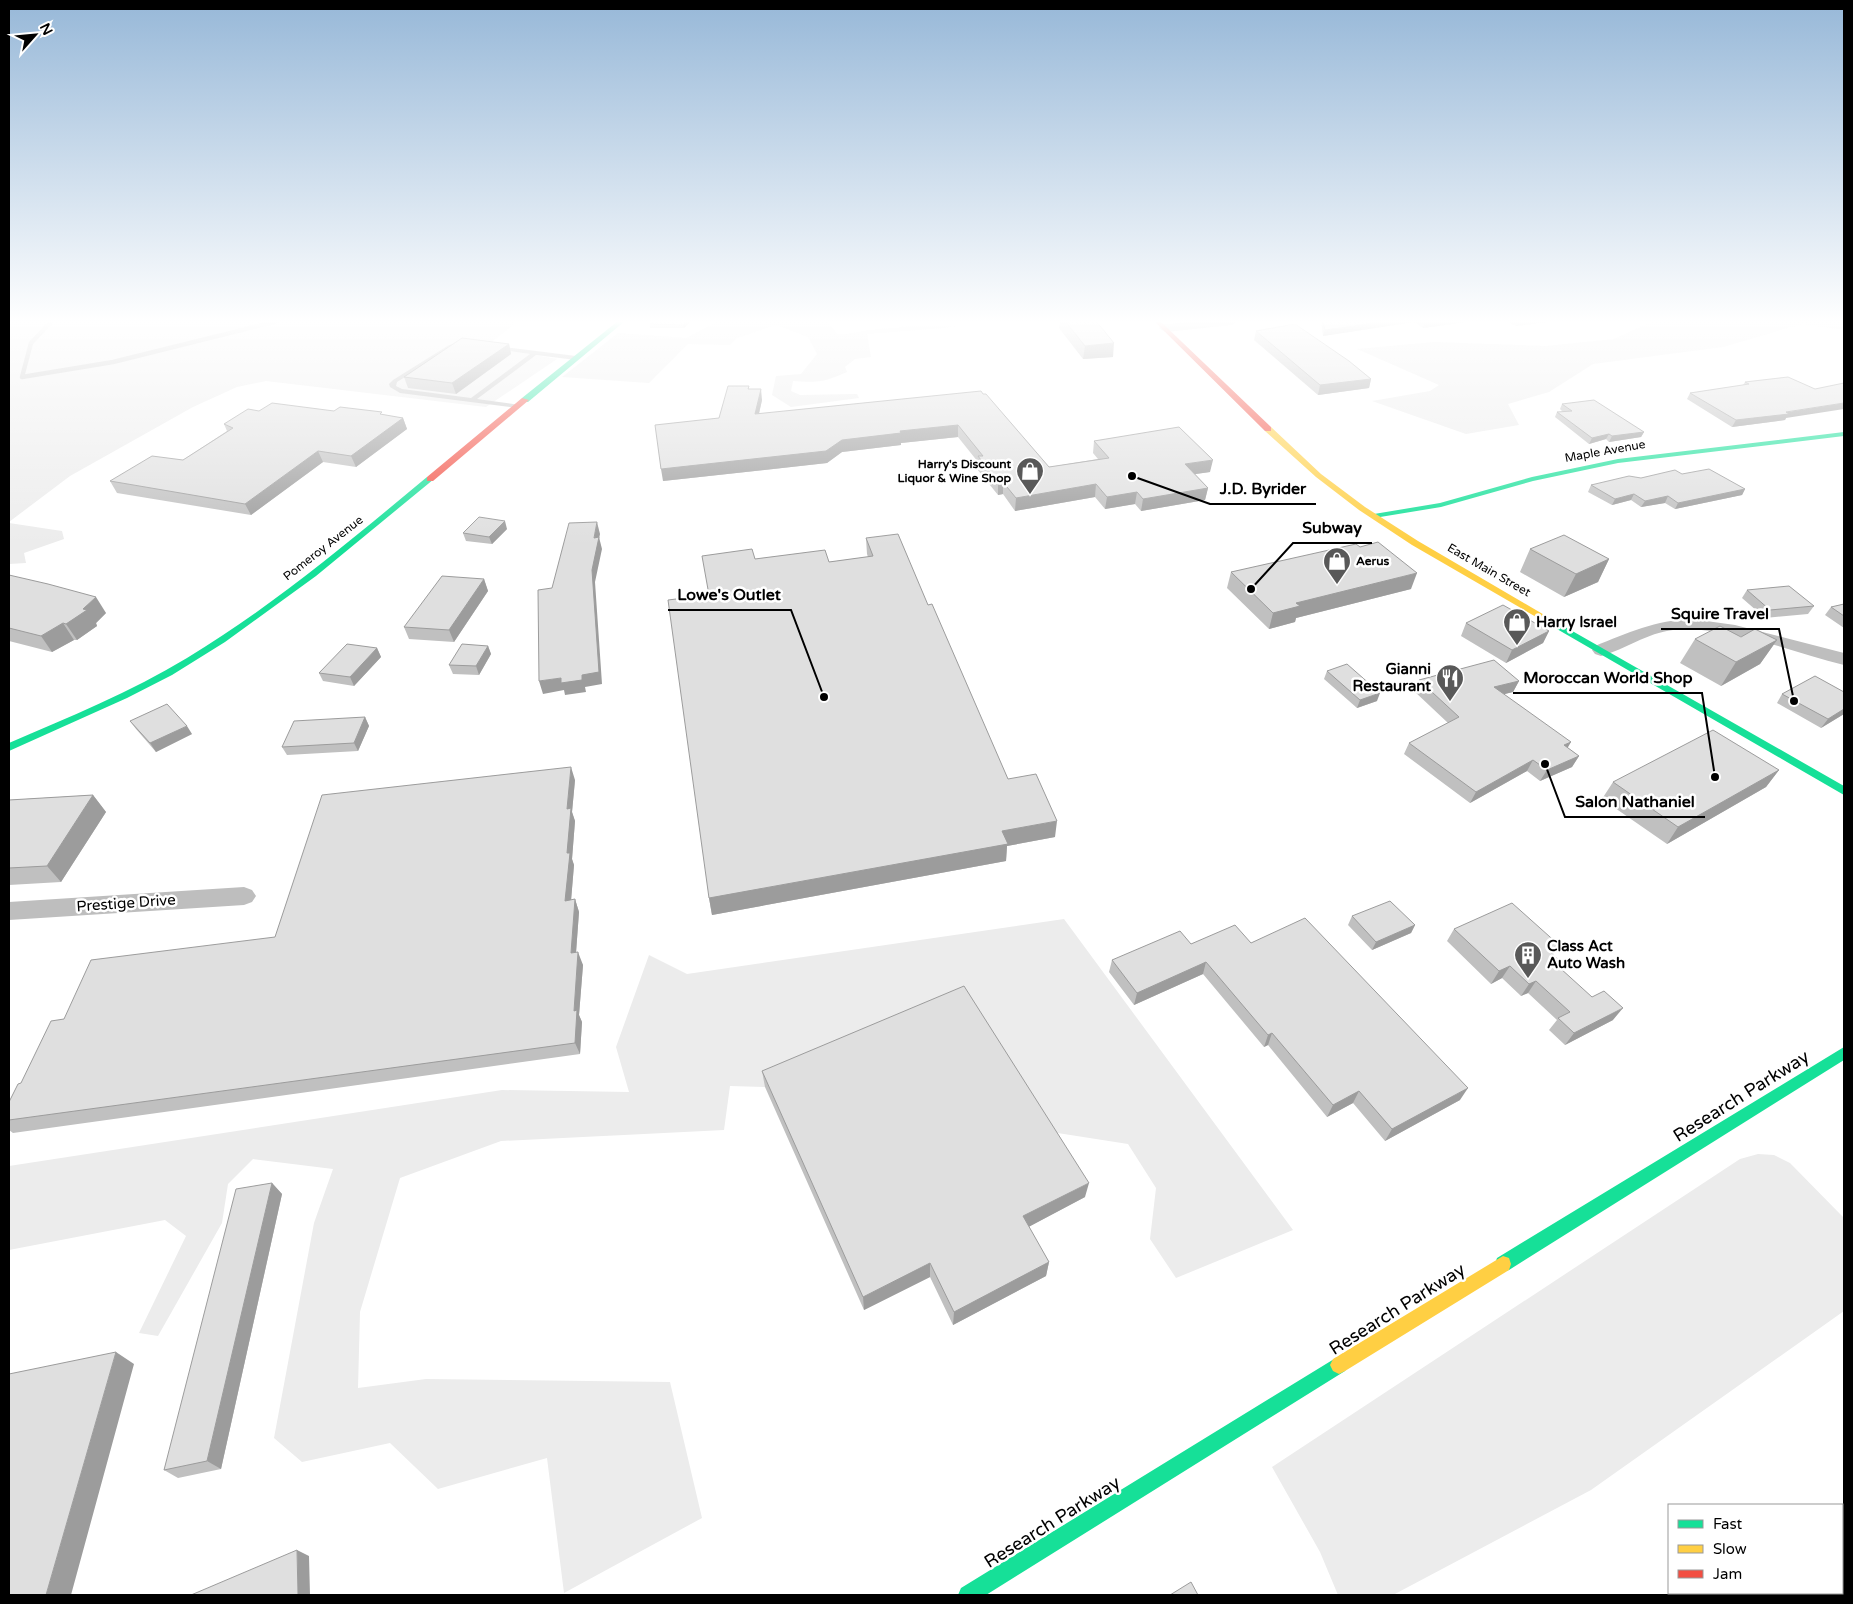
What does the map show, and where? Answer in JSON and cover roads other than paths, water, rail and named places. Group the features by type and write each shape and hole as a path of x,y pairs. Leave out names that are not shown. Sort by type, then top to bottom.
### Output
{"main road":[{"name":"Pomeroy Avenue","path":"9,747 64,724 151,681 190,660 251,620 318,571 530,396"},
{"name":"East Main Street","path":"1235,396 1303,461 1338,491 1374,516 1426,549 1844,791"},
{"name":"Maple Avenue","path":"1374,516 1441,505 1532,479 1618,461 1844,434"},
{"name":"Research Parkway","path":"968,1595 1844,1053"}],"street":[{"path":"1601,650 1645,632 1684,624 1740,633 1844,659"},
{"name":"Prestige Drive","path":"9,911 244,896"}],"lane":[{"path":"439,396 518,406"},
{"path":"472,400 478,396"}],"place":[{"name":"J.D. Byrider","path":"1132,476"},
{"name":"Harry's Discount Liquor & Wine Shop","path":"1030,495"},
{"name":"Aerus","path":"1337,585"},
{"name":"Subway","path":"1251,589"},
{"name":"Harry Israel","path":"1517,646"},
{"name":"Lowe's Outlet","path":"824,697"},
{"name":"Squire Travel","path":"1794,701"},
{"name":"Gianni Restaurant","path":"1450,702"},
{"name":"Salon Nathaniel","path":"1545,764"},
{"name":"Moroccan World Shop","path":"1715,777"},
{"name":"Class Act Auto Wash","path":"1528,979"}]}
